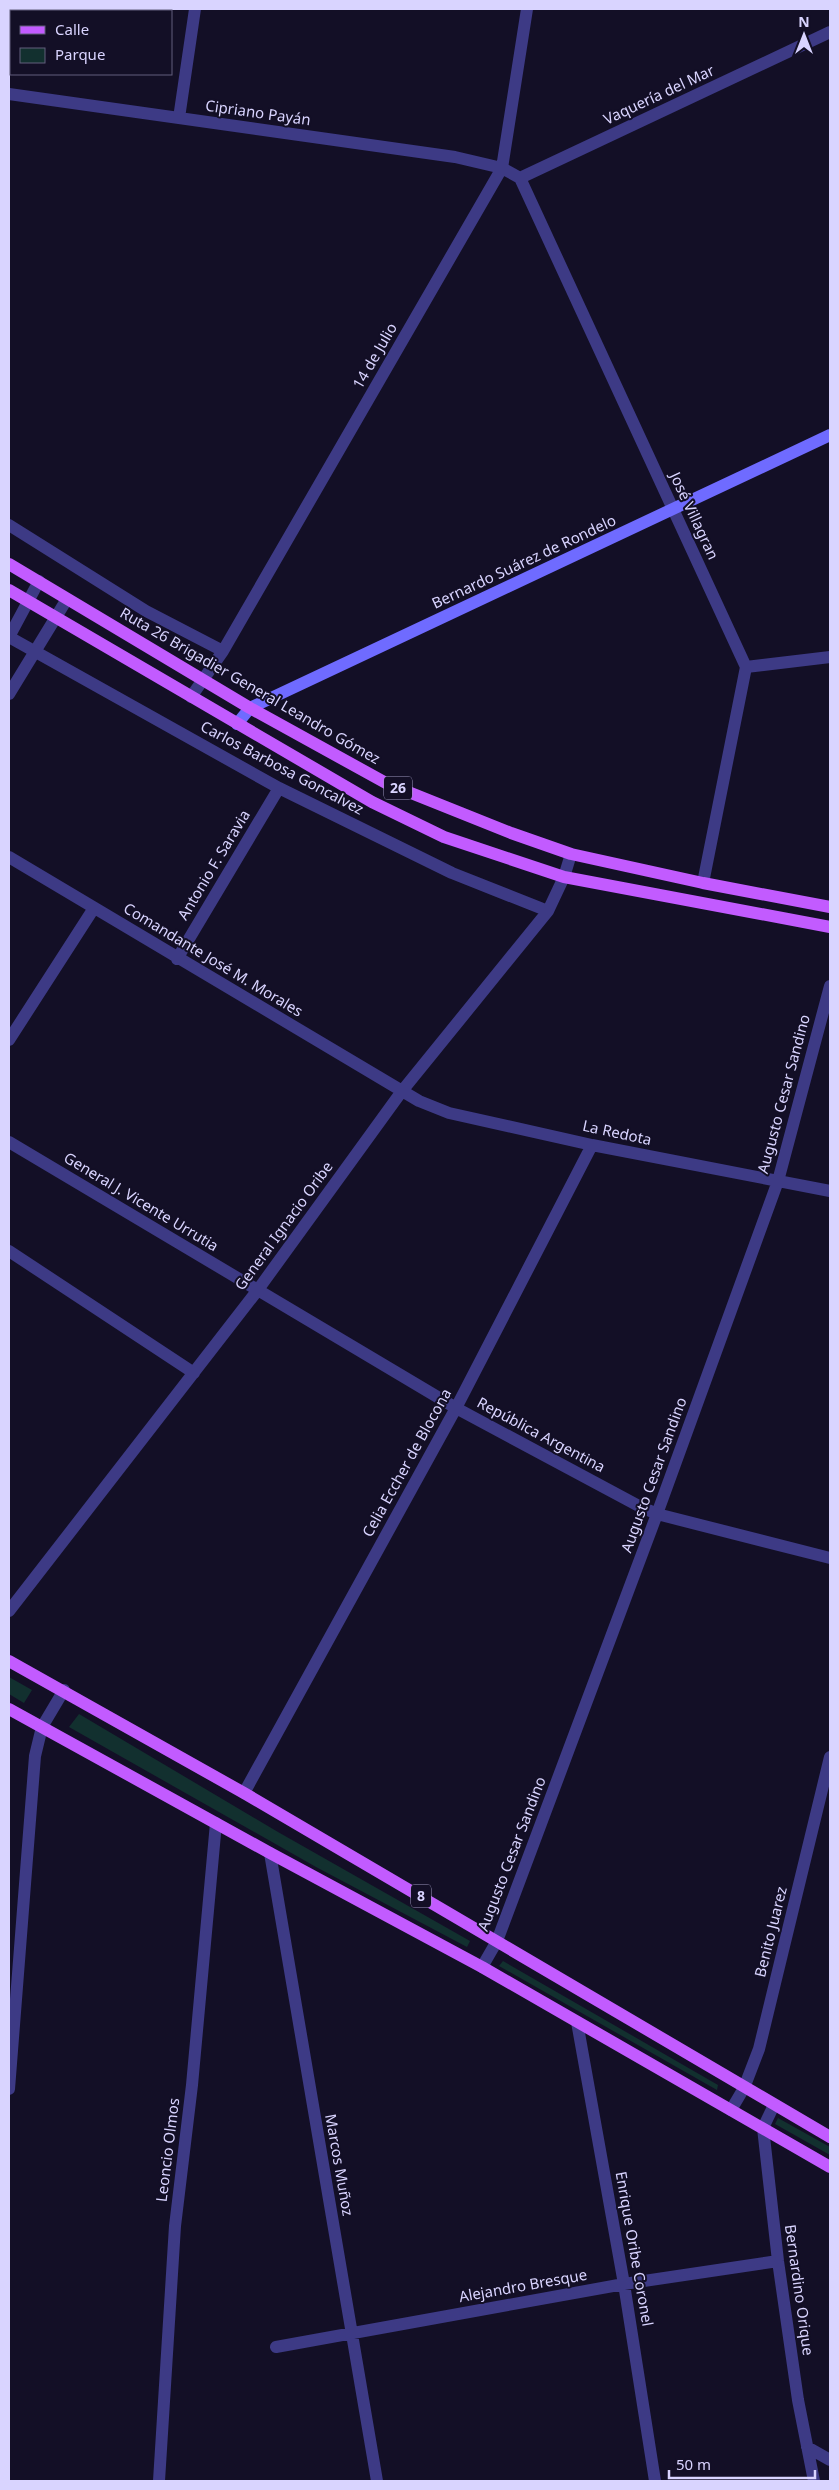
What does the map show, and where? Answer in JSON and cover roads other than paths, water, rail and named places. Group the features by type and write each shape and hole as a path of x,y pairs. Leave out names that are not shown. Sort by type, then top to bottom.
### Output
{"main road":[{"name":"Ruta 26 Brigadier General Leandro Gómez","path":"9,564 250,708 386,783 510,834 571,854 703,883 830,907"},
{"name":"26","path":"9,590 372,802 444,837 564,877 830,927"},
{"name":"8","path":"9,1660 244,1793 744,2088 830,2136"},
{"name":"8","path":"9,1709 270,1854 482,1967 830,2167"}],"street":[{"path":"179,118 195,9"},
{"name":"14 de Julio","path":"191,697 223,651 502,168 527,9"},
{"name":"Vaquería del Mar","path":"520,178 830,32"},
{"name":"Cipriano Payán","path":"9,94 455,157 502,168"},
{"path":"502,168 520,178"},
{"name":"José Villagran","path":"520,178 746,667"},
{"name":"Bernardo Suárez de Rondelo","path":"237,724 250,708 830,435"},
{"path":"9,525 146,611 223,651"},
{"path":"9,637 39,582"},
{"path":"9,694 68,599"},
{"name":"Carlos Barbosa Goncalvez","path":"9,637 279,788 452,873 548,911"},
{"path":"703,883 746,667 830,658"},
{"name":"Antonio F. Saravia","path":"177,959 279,788"},
{"name":"General Ignacio Oribe","path":"9,1610 258,1291 402,1091 548,911 564,877 571,854"},
{"name":"Comandante José M. Morales","path":"9,857 177,959 402,1091"},
{"path":"9,1040 94,908"},
{"name":"Augusto Cesar Sandino","path":"482,1967 497,1941 658,1514 778,1181 830,986"},
{"name":"La Redota","path":"402,1091 449,1113 592,1145 830,1191"},
{"name":"General J. Vicente Urrutia","path":"9,1142 258,1291"},
{"name":"Celia Eccher de Blocona","path":"244,1793 456,1408 592,1145"},
{"path":"9,1251 194,1373"},
{"name":"República Argentina","path":"258,1291 456,1408 658,1514 830,1558"},
{"path":"9,2089 34,1756 42,1728 64,1690"},
{"name":"Benito Juarez","path":"731,2110 744,2088 759,2049 830,1757"},
{"name":"Leoncio Olmos","path":"159,2481 175,2226 192,2085 216,1823"},
{"name":"Marcos Muñoz","path":"270,1854 376,2481"},
{"name":"Enrique Oribe Coronel","path":"577,2022 624,2284 655,2481"},
{"path":"763,2128 774,2104"},
{"name":"Bernardino Orique","path":"763,2128 778,2261 798,2400 814,2481"},
{"name":"Alejandro Bresque","path":"276,2347 624,2284 778,2261"},
{"path":"807,2447 830,2460"}]}
